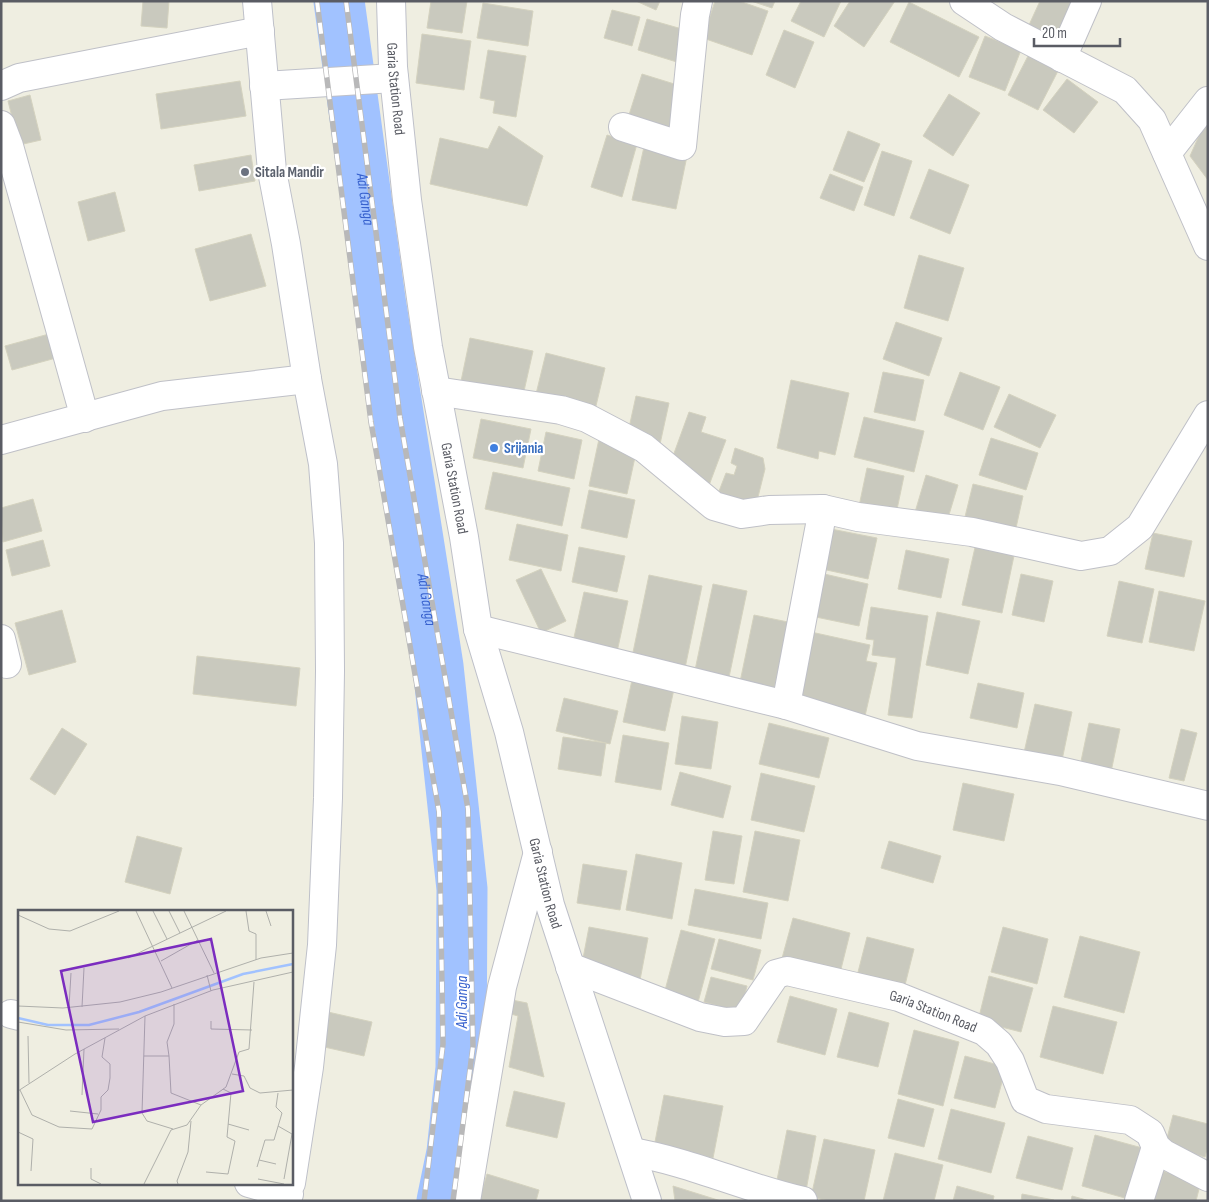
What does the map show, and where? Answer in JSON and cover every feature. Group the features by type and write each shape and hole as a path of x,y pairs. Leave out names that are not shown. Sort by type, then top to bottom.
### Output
{"street":[{"path":"257,1 272,171 323,464 329,543 330,671 328,798 322,945 309,1067 298,1095 292,1166"},
{"name":"Garia Station Road","path":"391,1 394,78 407,200 428,347 464,537 478,629 509,732 550,905 647,1201"},
{"path":"624,127 682,146 698,1"},
{"path":"964,1 1003,27 1125,90 1152,120 1208,246"},
{"path":"1062,58 1087,1"},
{"path":"1,86 19,78 260,31"},
{"path":"264,86 394,78"},
{"path":"1167,153 1208,101"},
{"path":"1,125 9,146 85,418"},
{"path":"1,440 162,396 307,379"},
{"path":"436,391 561,410 587,418 644,448 714,506 742,514 769,510 823,509 858,517 972,532 1081,556 1110,551 1140,527 1208,415"},
{"path":"786,705 823,509"},
{"path":"478,629 786,705 917,746 1060,771 1208,806"},
{"path":"466,1201 502,987 538,852"},
{"name":"Garia Station Road","path":"570,967 700,1017 725,1022 744,1021 776,974 787,971 899,998 984,1031 999,1044 1010,1061 1024,1100 1046,1109 1130,1120 1150,1133 1156,1147 1164,1154 1208,1177"},
{"path":"1139,1201 1156,1147"},
{"path":"632,1152 661,1156 771,1194 803,1201"},
{"path":"255,1184 290,1190"}],"building":[{"path":"143,1 169,1 167,28 141,26"},
{"path":"431,1 467,1 462,33 427,28"},
{"path":"636,1 660,1 656,10"},
{"path":"715,1 739,1 768,11 752,55 703,38"},
{"path":"751,1 775,1 772,8"},
{"path":"801,1 841,1 824,37 791,21"},
{"path":"850,1 895,1 864,47 834,26"},
{"path":"1040,1 1077,1 1060,39 1029,25"},
{"path":"909,2 979,37 959,77 890,42"},
{"path":"483,3 533,11 528,46 477,38"},
{"path":"612,10 640,17 632,46 604,38"},
{"path":"647,19 689,31 680,63 638,50"},
{"path":"784,30 814,42 795,88 766,75"},
{"path":"422,34 471,41 464,90 416,83"},
{"path":"985,36 1021,50 1005,91 969,77"},
{"path":"488,50 526,56 516,117 493,113 495,101 480,98"},
{"path":"1029,54 1059,69 1038,110 1008,95"},
{"path":"642,74 684,87 669,131 628,118"},
{"path":"1067,79 1098,102 1074,133 1043,110"},
{"path":"240,81 246,116 161,129 156,94"},
{"path":"949,94 980,113 953,156 923,136"},
{"path":"30,95 41,140 19,145 8,101"},
{"path":"1206,120 1208,121 1208,180 1190,156"},
{"path":"499,126 543,156 527,206 430,184 440,138 488,149"},
{"path":"848,131 880,144 864,182 833,170"},
{"path":"607,135 637,144 622,197 591,187"},
{"path":"644,147 687,156 676,209 632,200"},
{"path":"882,151 912,161 894,216 864,205"},
{"path":"251,155 255,181 199,191 194,165"},
{"path":"929,169 969,185 950,234 910,218"},
{"path":"830,174 863,187 854,211 820,198"},
{"path":"115,192 125,231 88,241 78,202"},
{"path":"251,234 266,286 210,301 195,249"},
{"path":"919,255 964,268 948,321 904,308"},
{"path":"896,322 942,338 929,376 883,359"},
{"path":"49,334 56,358 12,370 5,346"},
{"path":"470,338 533,351 522,400 460,386"},
{"path":"546,353 605,368 595,410 536,394"},
{"path":"883,372 924,380 915,421 874,412"},
{"path":"960,372 1000,387 983,430 944,415"},
{"path":"791,380 849,393 835,455 819,451 818,459 777,448"},
{"path":"1009,394 1056,415 1040,448 994,427"},
{"path":"636,396 669,403 660,444 627,437"},
{"path":"689,412 706,417 701,432 726,440 708,488 673,456"},
{"path":"864,417 924,431 914,472 854,457"},
{"path":"481,419 531,429 523,468 473,458"},
{"path":"546,432 582,440 574,479 538,471"},
{"path":"991,438 1038,453 1026,490 979,475"},
{"path":"599,439 637,448 627,494 589,486"},
{"path":"735,448 763,458 765,469 757,501 716,499 726,473 734,475 737,466 731,463"},
{"path":"867,468 904,476 895,519 858,511"},
{"path":"493,472 570,488 562,526 485,509"},
{"path":"926,475 958,485 945,528 913,519"},
{"path":"973,484 1023,496 1014,537 963,525"},
{"path":"589,490 635,500 627,538 581,528"},
{"path":"33,499 42,531 3,542 1,508"},
{"path":"517,524 568,535 561,571 509,560"},
{"path":"831,529 877,538 868,579 822,569"},
{"path":"1153,533 1192,541 1184,577 1145,569"},
{"path":"43,540 50,566 12,576 6,550"},
{"path":"976,543 1015,551 1002,613 962,605"},
{"path":"579,547 625,556 617,592 572,582"},
{"path":"906,550 949,559 941,598 898,589"},
{"path":"541,569 566,621 541,633 516,580"},
{"path":"820,573 868,584 859,626 811,616"},
{"path":"1021,574 1053,581 1044,622 1012,615"},
{"path":"649,575 702,586 684,673 631,662"},
{"path":"1119,581 1154,589 1142,643 1107,636"},
{"path":"713,584 747,591 728,682 694,675"},
{"path":"1159,591 1205,601 1194,651 1149,642"},
{"path":"584,592 628,601 617,652 573,642"},
{"path":"871,607 928,616 912,718 888,715 896,658 872,655 874,640 866,639"},
{"path":"62,610 76,662 29,675 15,623"},
{"path":"937,612 980,621 968,674 926,665"},
{"path":"754,615 788,622 774,690 740,682"},
{"path":"811,632 870,645 866,661 877,663 865,716 796,701"},
{"path":"197,656 300,668 296,706 193,694"},
{"path":"632,680 674,689 665,731 623,722"},
{"path":"978,683 1024,693 1017,728 970,718"},
{"path":"564,698 618,711 610,744 556,731"},
{"path":"1035,704 1072,712 1061,765 1023,757"},
{"path":"682,716 718,722 711,769 675,764"},
{"path":"769,723 829,738 819,778 759,764"},
{"path":"1089,723 1120,729 1111,772 1080,766"},
{"path":"62,728 87,744 55,795 30,779"},
{"path":"1181,729 1197,733 1184,781 1169,778"},
{"path":"623,735 669,743 661,790 615,782"},
{"path":"563,737 606,743 601,776 558,769"},
{"path":"680,772 731,786 723,818 671,805"},
{"path":"761,773 815,786 804,832 751,820"},
{"path":"963,783 1014,794 1004,841 953,830"},
{"path":"713,831 742,836 734,884 705,880"},
{"path":"755,831 800,840 788,901 743,892"},
{"path":"137,836 182,848 170,894 125,882"},
{"path":"889,841 941,856 933,883 881,868"},
{"path":"636,854 682,863 672,919 626,910"},
{"path":"583,864 627,871 620,910 577,903"},
{"path":"695,889 768,903 761,939 688,925"},
{"path":"793,918 850,933 839,977 781,962"},
{"path":"589,927 648,938 640,980 581,969"},
{"path":"1003,927 1048,939 1037,984 991,972"},
{"path":"681,930 715,939 697,1006 663,998"},
{"path":"1080,936 1140,952 1124,1013 1064,997"},
{"path":"867,937 914,949 903,993 856,980"},
{"path":"719,939 761,950 753,980 711,969"},
{"path":"989,976 1033,988 1021,1032 978,1021"},
{"path":"711,977 747,986 741,1012 704,1002"},
{"path":"790,996 837,1009 825,1055 777,1042"},
{"path":"512,1000 527,1003 544,1077 509,1067 518,1016 511,1014"},
{"path":"1053,1006 1117,1022 1103,1074 1040,1057"},
{"path":"328,1012 372,1022 364,1056 320,1046"},
{"path":"849,1012 889,1023 878,1067 837,1057"},
{"path":"914,1030 959,1042 943,1106 898,1094"},
{"path":"965,1056 1006,1067 995,1108 954,1098"},
{"path":"514,1091 565,1103 557,1138 506,1126"},
{"path":"664,1095 723,1106 713,1158 654,1147"},
{"path":"898,1099 934,1109 924,1147 888,1138"},
{"path":"951,1109 1005,1123 991,1173 938,1159"},
{"path":"1173,1115 1208,1124 1208,1146 1205,1157 1165,1146"},
{"path":"787,1130 816,1136 805,1196 775,1190"},
{"path":"1095,1135 1146,1149 1132,1200 1082,1186"},
{"path":"1028,1136 1073,1148 1062,1190 1016,1178"},
{"path":"824,1139 875,1150 864,1201 829,1201 811,1197"},
{"path":"895,1153 943,1165 934,1201 883,1201"},
{"path":"1154,1169 1201,1181 1196,1201 1146,1201"},
{"path":"487,1174 539,1190 536,1201 479,1201"},
{"path":"673,1186 721,1201 675,1201"},
{"path":"957,1186 994,1196 993,1201 953,1201"},
{"path":"1022,1194 1054,1200 1054,1201 1021,1201"},
{"path":"1072,1196 1090,1201 1071,1201"}],"waterway":[{"name":"Adi Ganga","path":"339,1 380,299 438,666 462,889 461,1068 452,1152 442,1201"}],"railway":[{"path":"317,1 371,422 439,812 443,1044 424,1201"},
{"path":"346,1 400,418 468,809 473,1046 453,1201"}],"place":[{"name":"Sitala Mandir","path":"245,172"},
{"name":"Srijania","path":"494,448"}]}
